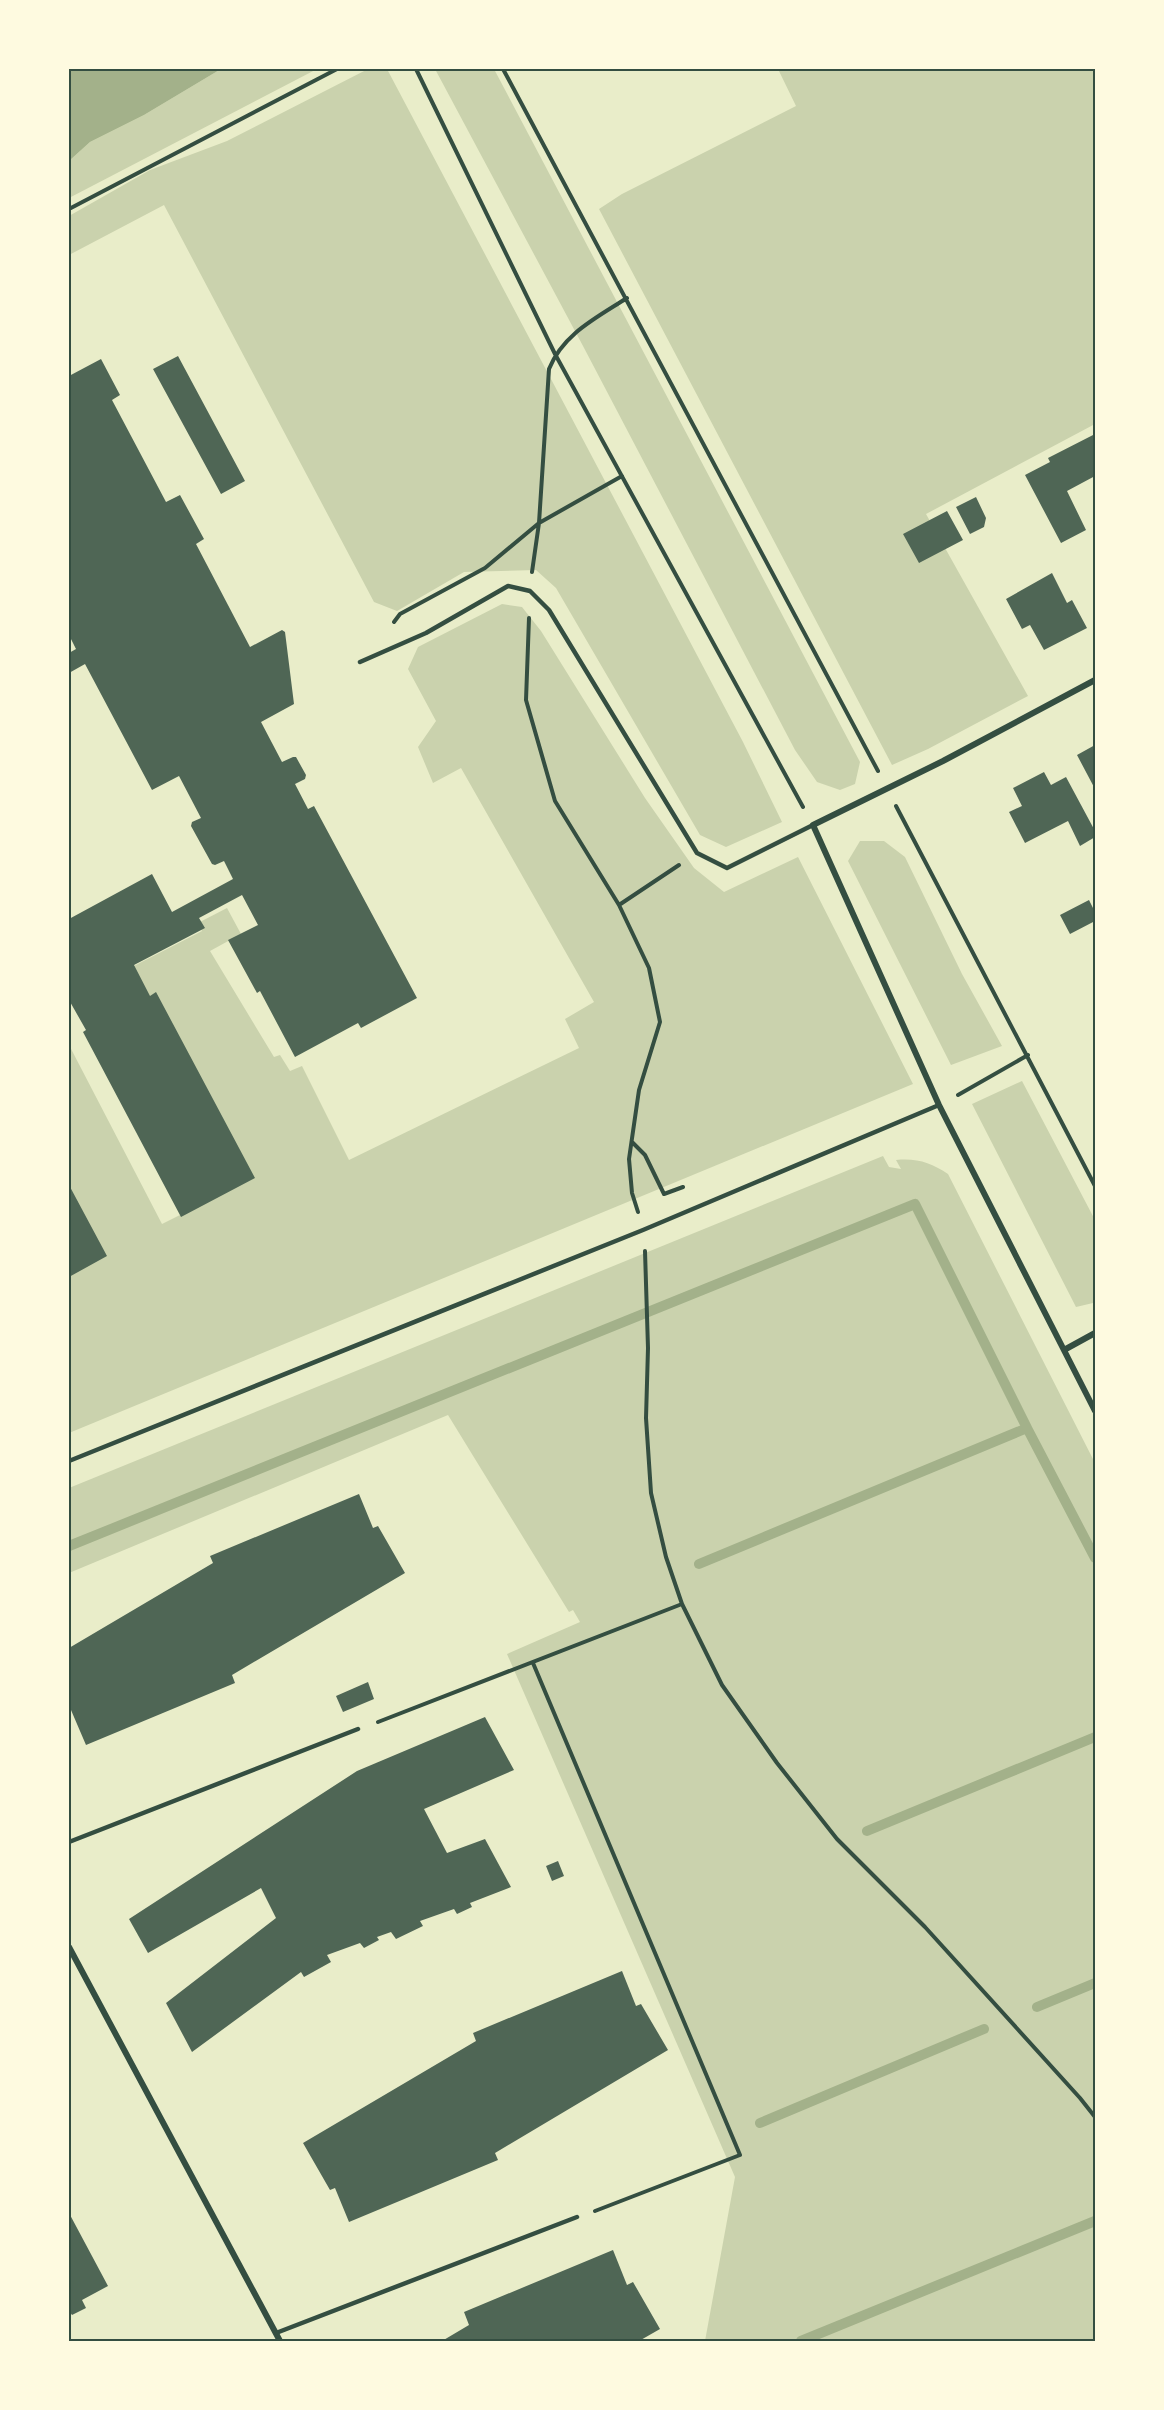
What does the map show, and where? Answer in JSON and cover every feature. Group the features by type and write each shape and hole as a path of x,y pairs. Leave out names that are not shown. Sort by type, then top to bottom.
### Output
{"street":[{"path":"1095,680 813,825 939,1105 1095,1411"},
{"path":"1064,1350 1095,1333"},
{"path":"69,1947 280,2341"}],"lane":[{"path":"360,662 426,633 508,586 530,591 549,610 697,853 727,868 813,825"},
{"path":"69,1461 643,1230 939,1105"},
{"path":"69,1842 358,1729"},
{"path":"276,2333 577,2217"}],"path":[{"path":"69,209 337,69"},
{"path":"416,69 555,354 813,825"},
{"path":"503,69 887,788 1095,1186"},
{"path":"627,298 580,327 555,354 549,369 539,523 530,591 526,700 555,801 619,904 649,968 660,1022 639,1090 629,1159 632,1193 643,1230 646,1262 646,1418 651,1493 666,1557 682,1604 722,1685 777,1763 837,1839 925,1927 1095,2117"},
{"path":"387,630 400,614 485,568 539,523 622,476"},
{"path":"619,904 697,853"},
{"path":"939,1105 1028,1055"},
{"path":"632,1142 645,1155 664,1194 687,1186"},
{"path":"358,1729 682,1604"},
{"path":"533,1663 740,2155 577,2217"}],"shaded area":[{"path":"69,69 221,69 144,115 90,142 69,161"},
{"path":"221,69 317,69 69,198 69,161 90,142 144,115"},
{"path":"368,69 387,69 743,742 782,822 726,847 700,835 556,588 536,570 464,572 397,611 374,602 164,205 69,255 69,216 150,170 227,141"},
{"path":"435,69 494,69 860,762 855,784 840,790 817,782 795,750"},
{"path":"778,69 1095,69 1095,424 926,514 1028,696 928,749 892,765 599,209 622,194 796,106"},
{"path":"502,604 522,607 541,631 645,798 694,868 724,892 798,857 913,1084 69,1433 69,1045 162,1224 234,1188 128,969 202,931 198,923 227,908 241,934 210,951 274,1057 280,1055 290,1071 302,1066 349,1160 579,1048 565,1019 594,1002 461,768 433,783 418,747 436,721 408,669 418,647"},
{"path":"860,841 884,841 905,857 962,974 1002,1046 951,1065 848,861"},
{"path":"1022,1081 1095,1220 1093,1303 1076,1307 972,1104"},
{"path":"883,1156 889,1167 901,1169 896,1160 911,1160 930,1164 948,1174 1095,1463 1095,2341 705,2341 735,2177 507,1654 580,1622 573,1610 569,1612 448,1415 69,1573 69,1488"}],"building":[{"path":"178,356 245,481 221,494 153,369"},
{"path":"101,359 120,395 112,400 166,502 180,495 204,539 196,544 250,647 282,630 285,632 294,704 261,722 282,762 296,757 306,775 305,779 295,784 308,809 314,806 417,998 361,1028 358,1023 295,1057 260,991 257,993 228,940 258,925 242,895 199,918 205,928 134,965 150,996 156,992 255,1178 181,1217 83,1032 86,1030 69,1000 69,919 152,874 172,912 233,879 224,861 212,864 191,826 192,822 201,818 179,776 152,790 85,664 69,673 69,653 76,649 69,635 69,376"},
{"path":"1095,434 1095,476 1067,491 1086,530 1061,543 1025,475 1050,462 1048,458"},
{"path":"976,497 986,518 984,527 970,534 956,507"},
{"path":"947,511 963,540 919,563 903,534"},
{"path":"1052,573 1067,603 1072,600 1087,628 1044,650 1030,625 1022,629 1006,599"},
{"path":"1095,745 1095,789 1077,755"},
{"path":"1044,772 1051,785 1066,777 1095,831 1095,837 1080,846 1068,821 1025,843 1009,812 1022,806 1013,788"},
{"path":"1089,900 1095,912 1095,921 1070,934 1060,915"},
{"path":"69,1185 107,1256 69,1277"},
{"path":"359,1494 373,1528 378,1526 405,1573 232,1675 235,1683 86,1745 71,1710 69,1711 69,1648 213,1563 210,1556"},
{"path":"368,1682 374,1699 343,1712 336,1696"},
{"path":"485,1717 514,1770 424,1809 447,1853 485,1839 511,1887 470,1903 472,1907 457,1914 454,1909 420,1921 423,1926 396,1939 391,1932 377,1937 379,1940 364,1948 360,1943 327,1955 331,1962 304,1977 301,1972 192,2052 166,2003 276,1918 261,1888 148,1953 129,1919 357,1771"},
{"path":"558,1861 564,1876 552,1881 546,1866"},
{"path":"622,1971 636,2006 641,2004 668,2050 495,2153 498,2160 349,2222 335,2188 330,2190 303,2143 476,2041 473,2033"},
{"path":"69,2213 108,2286 82,2300 86,2308 72,2315 69,2311"},
{"path":"613,2250 627,2285 633,2282 660,2329 639,2341 442,2341 469,2325 464,2312"}],"waterway":[{"path":"69,1546 915,1204 1027,1428"},
{"path":"699,1564 1027,1428 1095,1558"},
{"path":"867,1831 1095,1737"},
{"path":"1037,2007 1095,1983"},
{"path":"760,2123 984,2029"},
{"path":"801,2341 1095,2221"}]}
